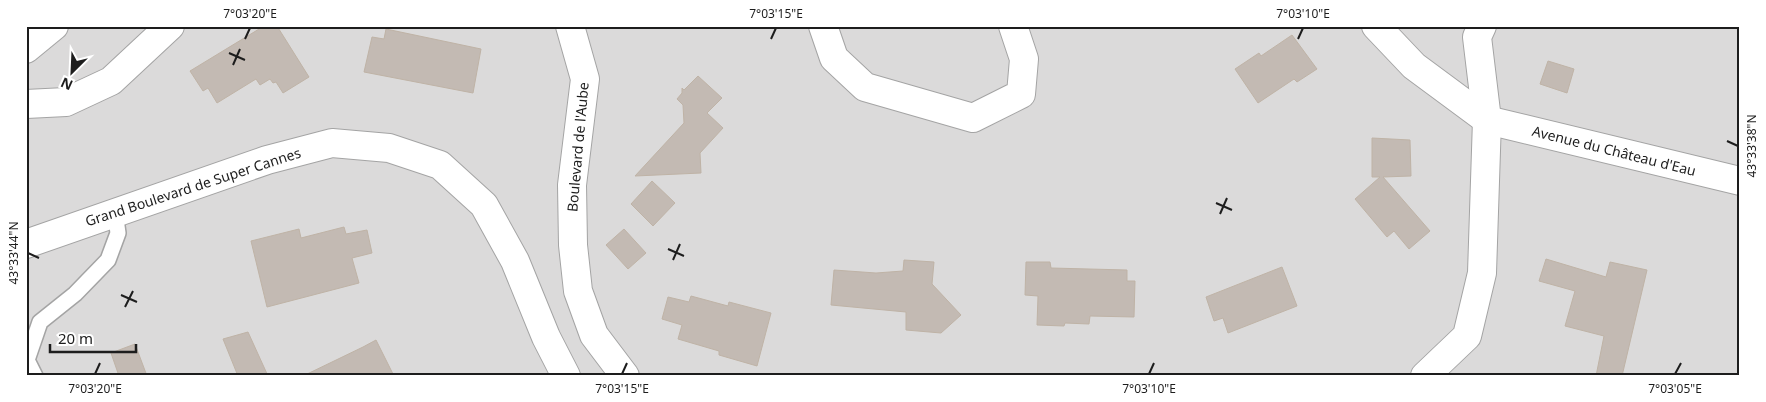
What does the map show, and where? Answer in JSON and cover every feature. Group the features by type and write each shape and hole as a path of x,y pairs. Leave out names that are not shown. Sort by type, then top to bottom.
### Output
{"street":[{"path":"26,49 54,26"},
{"path":"26,104 66,102 111,81 170,26"},
{"name":"Boulevard de l'Aube","path":"570,26 585,79 572,185 572,245 578,291 594,336 625,376"},
{"path":"823,26 834,58 865,87 973,118 1021,94 1024,59 1013,26"},
{"path":"1376,26 1414,66 1487,120"},
{"path":"1425,376 1467,336 1482,273 1487,120 1478,37 1482,26"},
{"name":"Avenue du Château d'Eau","path":"1487,120 1740,181"},
{"name":"Grand Boulevard de Super Cannes","path":"26,244 267,160 332,143 389,148 440,165 484,205 515,261 546,337 566,376"}],"lane":[{"path":"35,376 28,360 40,322 75,294 108,260 118,233 115,212"}],"shaded area":[{"path":"26,26 1740,26 1740,376 26,376"}],"building":[{"path":"264,26 277,26 309,77 283,93 276,82 273,83 270,79 260,85 256,79 217,103 208,88 203,91 190,71"},
{"path":"386,29 481,49 473,93 364,72 372,37 384,39"},
{"path":"1292,35 1317,69 1297,82 1294,79 1258,103 1235,69 1259,53 1261,56"},
{"path":"1548,61 1574,69 1567,93 1540,84"},
{"path":"698,76 722,98 707,113 723,128 700,153 701,173 635,176 684,123 683,105 677,99 682,93 682,88 684,90"},
{"path":"1372,138 1410,140 1411,176 1383,177 1430,231 1409,249 1394,231 1387,237 1355,199 1380,177 1372,177"},
{"path":"652,181 675,203 653,226 631,204"},
{"path":"344,227 346,234 367,230 372,253 352,258 359,283 267,307 251,241 299,229 301,238"},
{"path":"624,229 646,253 628,269 606,245"},
{"path":"1546,259 1606,277 1610,262 1647,270 1622,376 1596,376 1604,336 1565,326 1575,291 1539,281"},
{"path":"904,260 934,262 932,284 961,315 941,333 906,330 906,312 831,305 834,270 876,273 903,271"},
{"path":"1026,262 1050,262 1051,268 1127,270 1127,281 1135,281 1134,317 1090,316 1089,324 1065,323 1064,326 1037,325 1038,296 1025,295"},
{"path":"1282,267 1297,306 1228,333 1223,318 1214,321 1206,297"},
{"path":"691,296 728,306 729,302 771,313 757,366 719,355 719,351 678,339 682,325 662,319 668,297 689,302"},
{"path":"248,332 268,376 238,376 223,339"},
{"path":"376,340 394,376 303,376 363,347"},
{"path":"135,344 147,376 119,376 111,353"}]}
